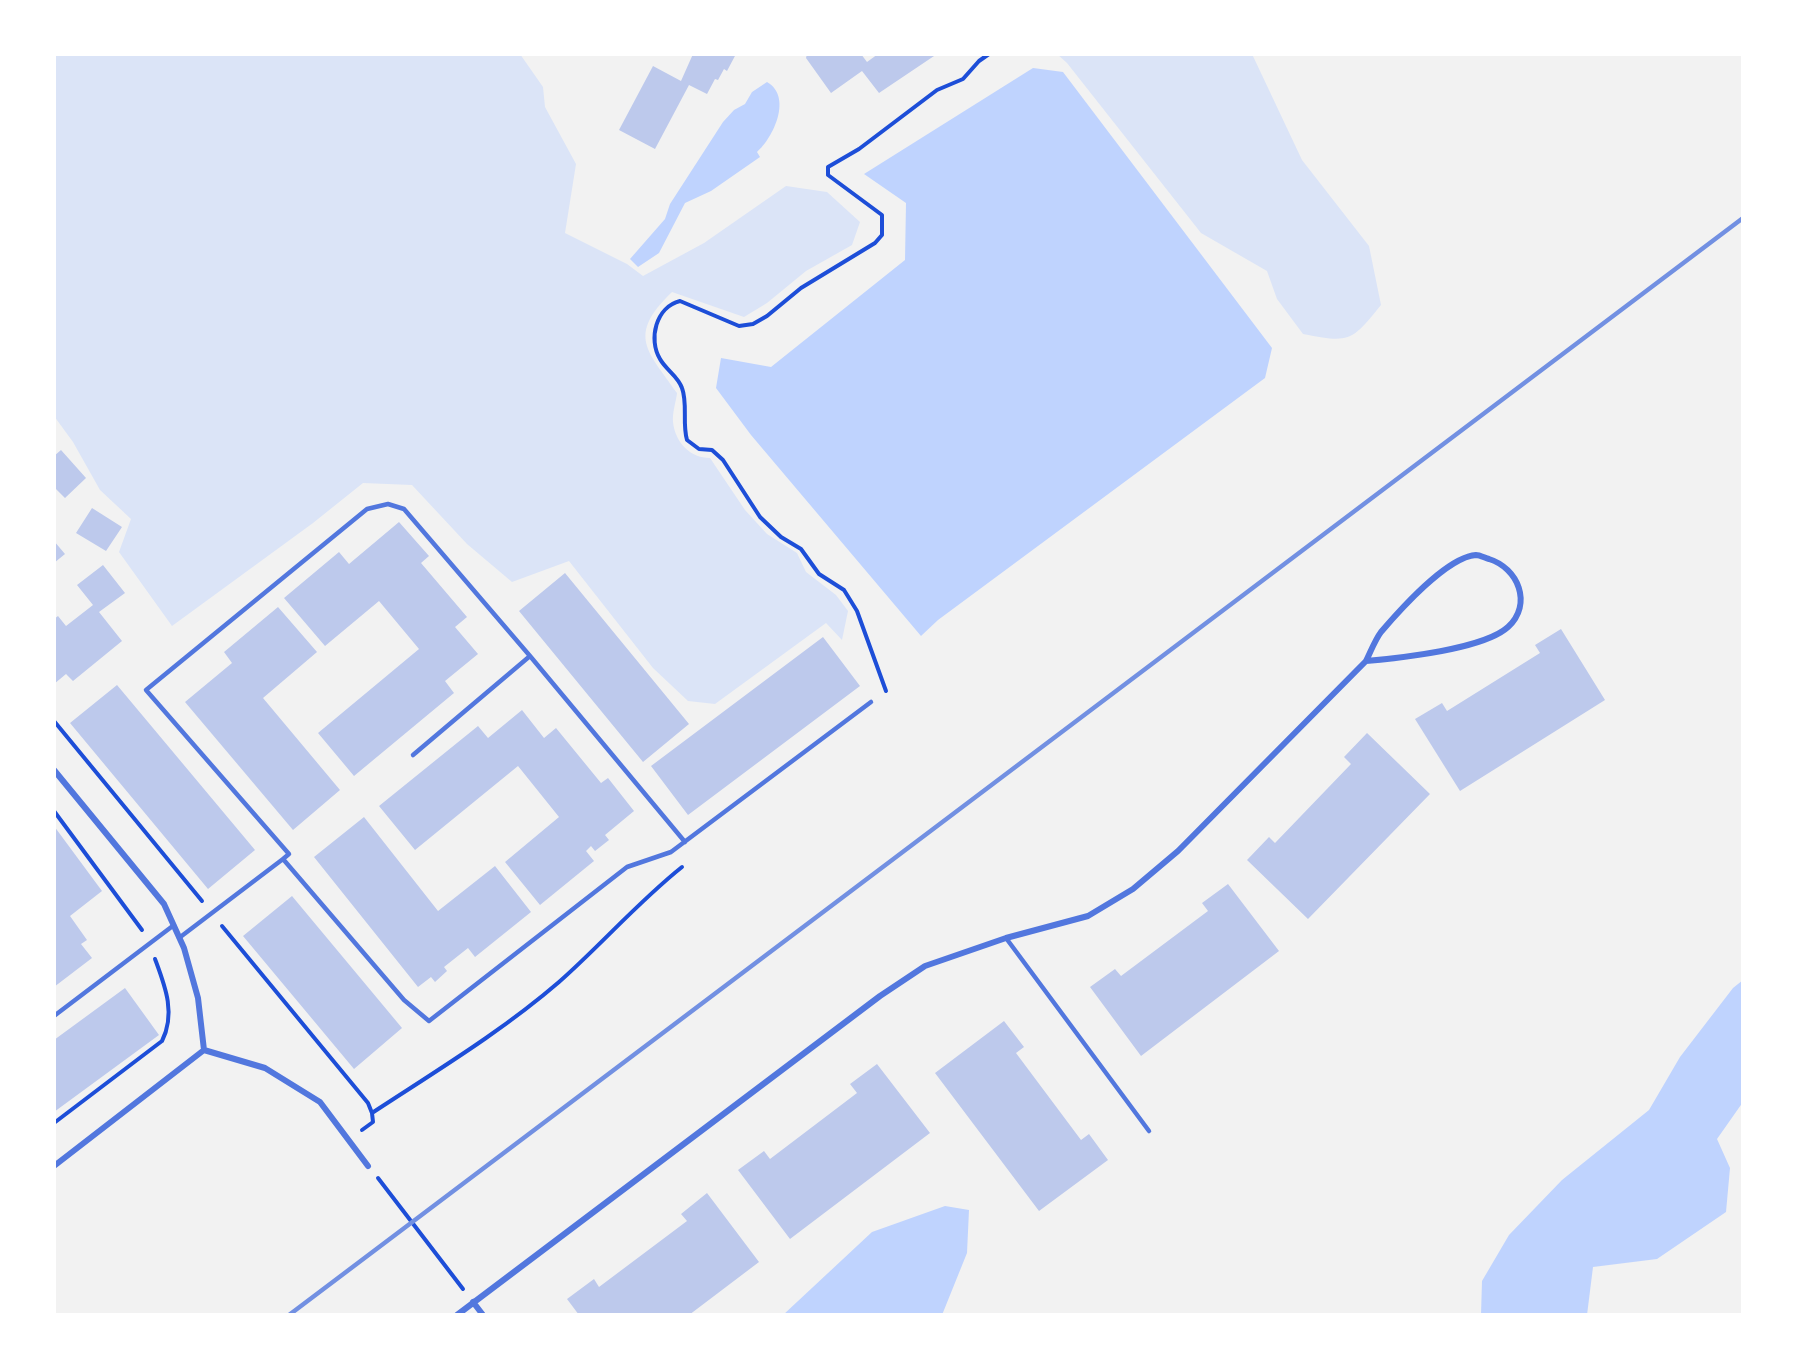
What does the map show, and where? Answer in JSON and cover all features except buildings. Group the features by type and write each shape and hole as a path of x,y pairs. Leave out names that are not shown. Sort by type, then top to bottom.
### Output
{"street":[{"path":"457,1315 880,996 925,966 1006,938 1088,916 1133,889 1178,851 1366,661 1380,634 1431,581 1455,563 1477,555 1501,563 1514,575 1521,590 1520,609 1508,627 1489,638 1413,656 1366,661"},
{"path":"54,770 164,904 179,938 198,998 204,1050"},
{"path":"54,1165 204,1050"},
{"path":"204,1050 265,1068 320,1102 368,1166"},
{"path":"473,1302 483,1315"}],"lane":[{"path":"179,938 289,854 146,690 367,509 388,504 404,509 685,842"},
{"path":"413,755 530,656"},
{"path":"283,859 405,1000 429,1021 627,867 671,852 871,702"},
{"path":"54,1016 174,925"},
{"path":"1006,938 1149,1131"}],"path":[{"path":"887,699 857,611 844,590 819,574 801,549 781,537 760,517 723,460 712,450 699,449 687,440 683,391 678,379 658,354 655,345 657,325 665,307 680,301 739,326 753,324 767,316 801,288 875,243 882,234 882,215 828,175 828,167 858,149 937,90 963,79 979,61 989,54"},
{"path":"54,722 368,1103 372,1113 470,1051 559,982 688,862"},
{"path":"368,1166 473,1302"}],"shaded area":[{"path":"54,54 520,54 543,87 545,107 576,164 565,233 627,264 643,276 704,243 786,186 827,192 860,222 852,245 806,271 767,303 744,317 672,292 649,320 646,343 658,366 677,393 673,422 680,442 690,452 710,458 745,510 767,534 797,553 806,572 836,595 848,611 842,640 826,623 715,704 688,701 653,668 569,561 512,582 467,544 412,485 363,483 313,523 172,626 119,552 131,519 100,490 73,442 54,416"},
{"path":"1057,54 1252,54 1302,160 1369,246 1381,305 1356,333 1348,337 1340,339 1303,334 1277,299 1267,271 1201,233 1067,63"}],"water":[{"path":"1033,68 1063,72 1272,348 1265,378 938,620 921,636 751,435 716,388 721,358 771,367 905,260 906,203 864,174"},
{"path":"767,82 775,89 779,97 779,107 774,128 757,152 760,157 711,191 685,203 659,253 638,267 630,259 665,219 670,204 723,122 734,110 745,104 752,92"},
{"path":"1743,980 1743,1102 1717,1139 1730,1168 1726,1212 1657,1259 1593,1267 1587,1315 1481,1315 1482,1281 1509,1235 1562,1180 1649,1110 1680,1057 1733,988"},
{"path":"945,1206 969,1210 967,1253 942,1315 783,1315 872,1232"}],"railway":[{"path":"289,1315 1743,218"}]}
